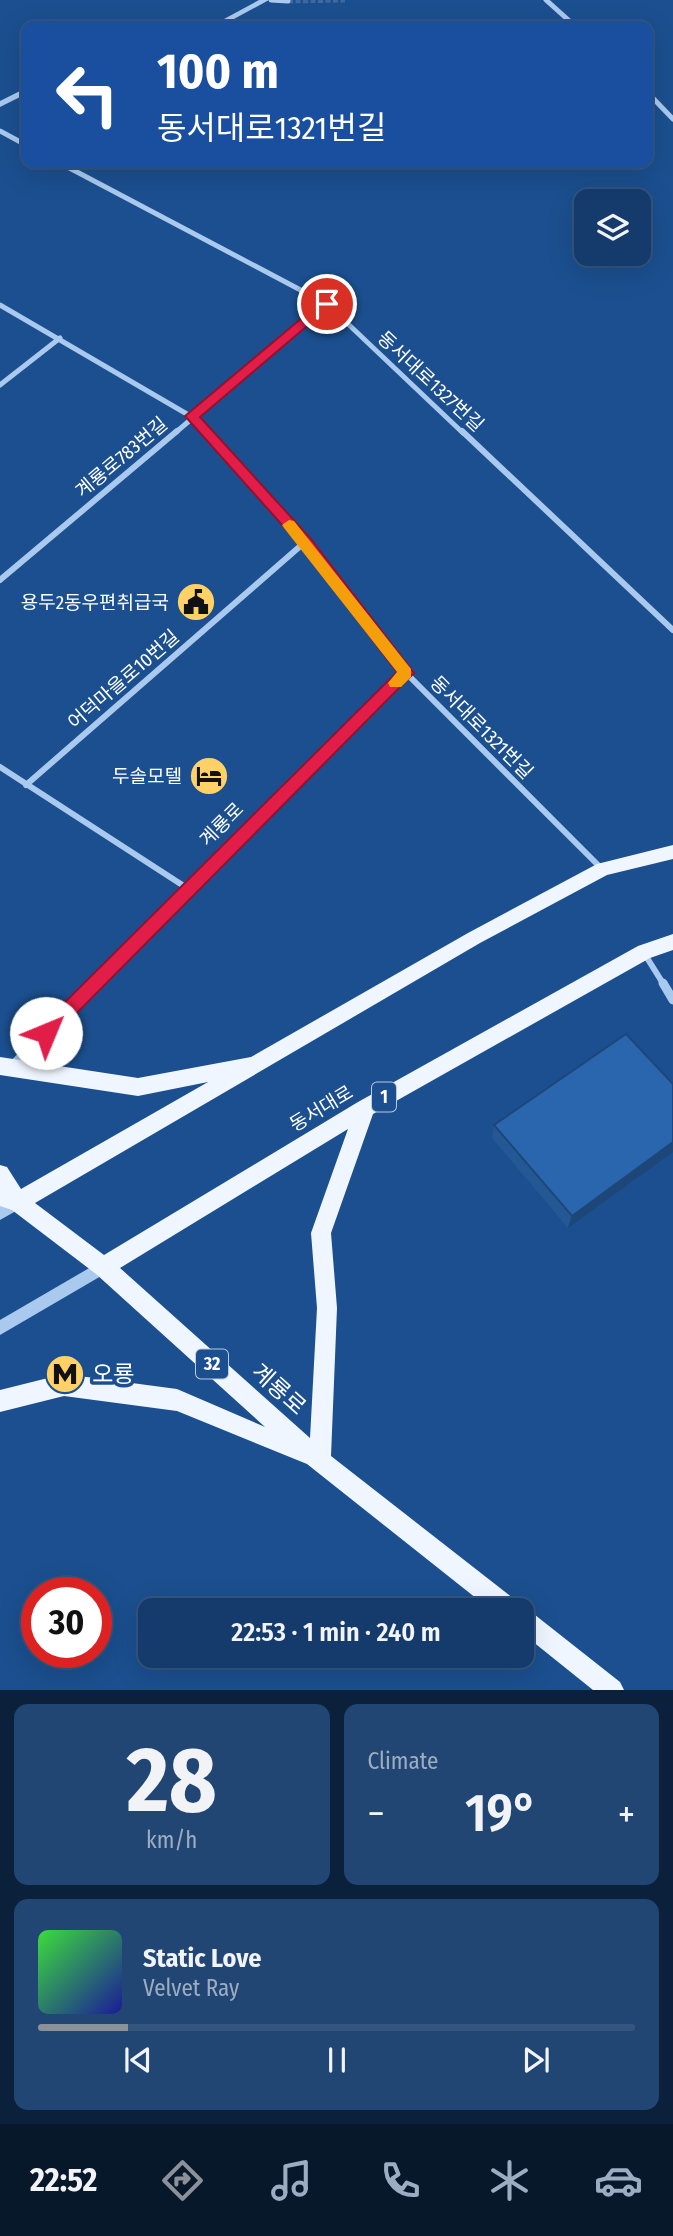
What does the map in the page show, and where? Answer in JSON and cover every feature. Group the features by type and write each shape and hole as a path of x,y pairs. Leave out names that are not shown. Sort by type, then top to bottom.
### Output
{"main road":[{"path":"6,1204 263,1062 474,938 603,869 673,852"},
{"name":"동서대로","path":"103,1267 365,1108 644,952 673,942"},
{"path":"5,1067 138,1087 263,1062"},
{"path":"0,1401 64,1385 177,1400 320,1461 327,1308 321,1233 365,1108"},
{"name":"계룡로","path":"0,1174 6,1204 103,1267 320,1461 495,1598"},
{"path":"534,1628 612,1690"}],"street":[{"path":"225,21 265,0"},
{"path":"271,0 288,1"},
{"path":"547,0 570,21"},
{"path":"0,104 21,94"},
{"path":"653,98 673,119"},
{"path":"0,131 21,142"},
{"name":"동서대로1327번길","path":"69,168 327,304 673,631"},
{"name":"동서대로1321번길","path":"0,304 192,416 305,542 406,673 603,869"},
{"name":"계룡로783번길","path":"0,580 327,304"},
{"path":"0,385 60,338"},
{"name":"어덕마을로10번길","path":"26,785 305,542"},
{"name":"계룡로","path":"5,1067 190,890 406,673"},
{"path":"0,767 190,890"},
{"path":"644,952 673,1000"},
{"name":"동서대로","path":"0,1328 103,1267"}],"building":[{"path":"626,1034 673,1084 673,1142 572,1216 494,1125"}],"tunnel":[{"path":"288,1 345,0"}],"slow traffic":[{"path":"289,525 406,673 396,683"}],"place":[{"name":"용두2동우편취급국","path":"196,602"},
{"name":"두솔모텔","path":"209,776"},
{"name":"오룡","path":"65,1374"}],"route":[{"path":"46,1033 406,673 305,542 192,416 327,304"}]}
